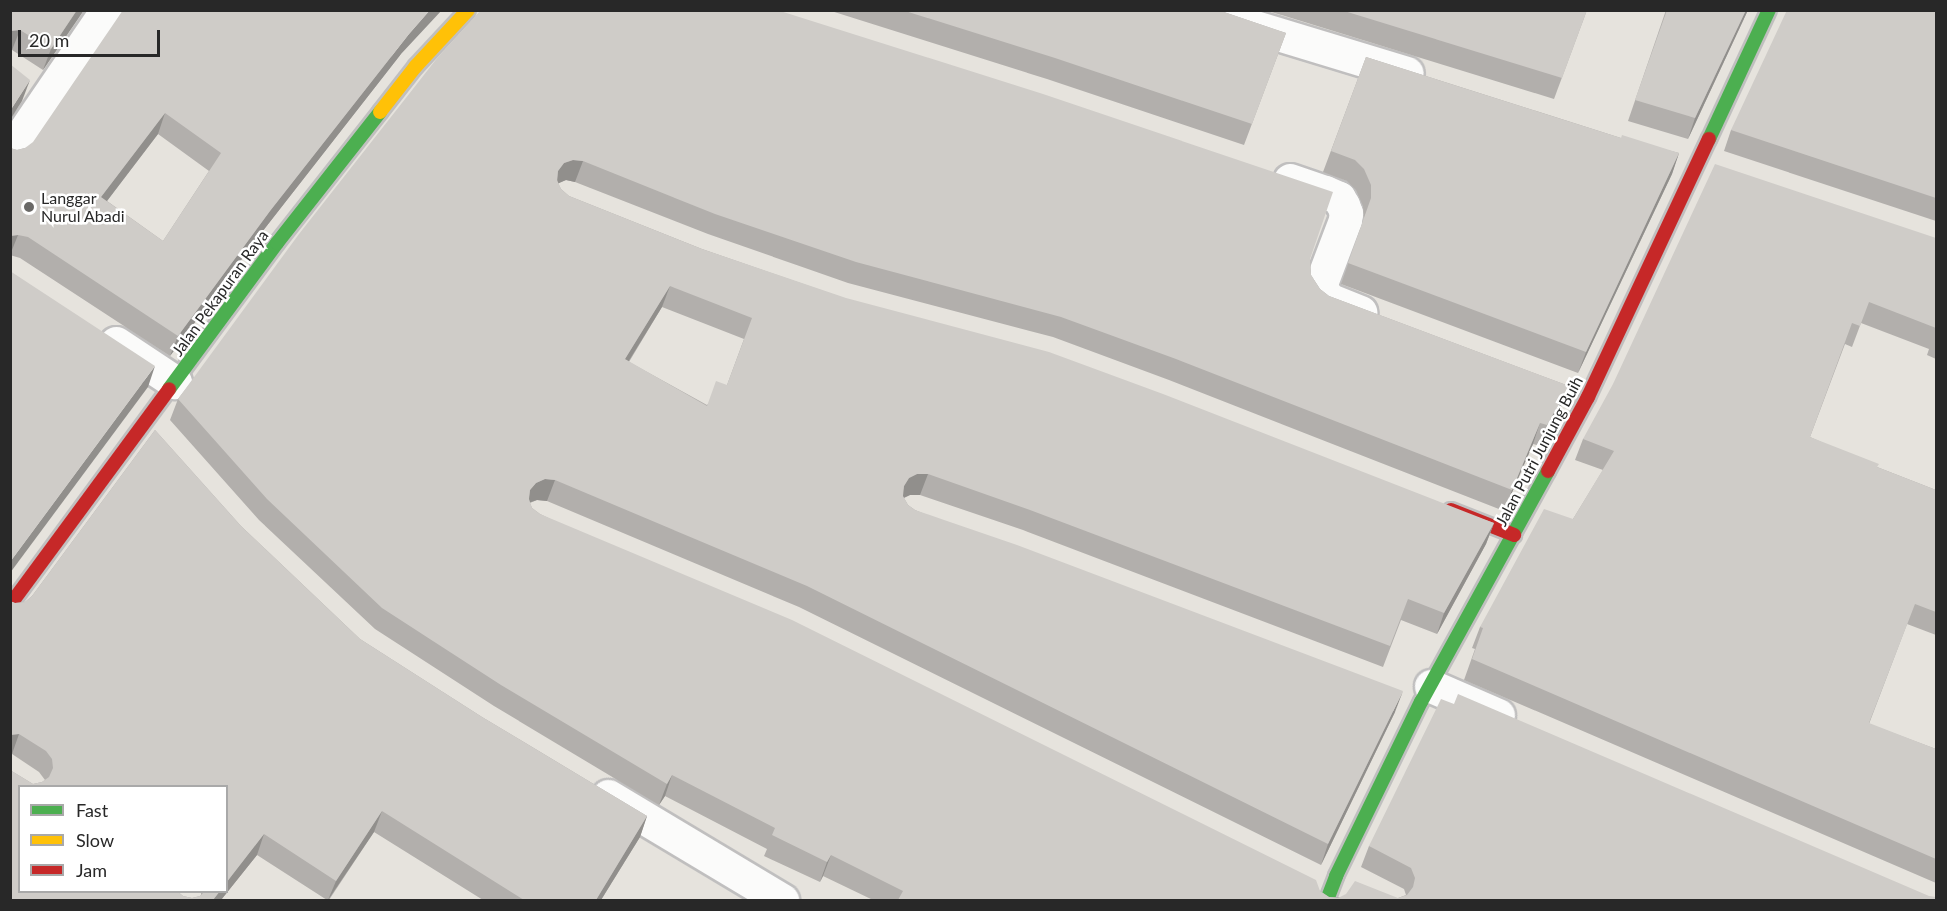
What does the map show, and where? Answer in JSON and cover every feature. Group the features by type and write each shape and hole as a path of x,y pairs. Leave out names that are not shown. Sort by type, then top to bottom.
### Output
{"street":[{"path":"10,152 107,10"},
{"name":"Jalan Pekapuran Raya","path":"10,605 277,243 409,76 468,10"},
{"path":"1199,10 1438,83"},
{"name":"Jalan Putri Junjung Buih","path":"1332,889 1426,694 1588,397 1769,10"},
{"path":"20,76 48,96"},
{"path":"1664,151 1732,173"},
{"path":"1257,169 1338,198 1346,213 1320,286 1328,299 1393,324"},
{"path":"94,329 175,382"},
{"path":"1555,385 1588,397"},
{"path":"146,421 169,447"},
{"path":"1437,505 1514,535"},
{"path":"1388,689 1426,694 1528,728"},
{"path":"587,783 782,900"},
{"path":"1301,876 1332,889 1368,891"}],"building":[{"path":"10,10 77,10 51,49 20,30 10,31"},
{"path":"123,10 430,10 270,211 178,336 28,237 10,236 10,148 17,150 25,148 33,142","holes":["165,113 221,153 163,241 101,197"]},
{"path":"481,10 777,10 1043,94 1333,192 1310,259 1311,275 1320,289 1329,296 1569,386 1547,425 1540,423 1512,490 1176,359 1061,317 856,262 715,214 583,161 573,160 564,163 558,171 557,180 561,189 569,196 702,249 846,298 1049,352 1494,523 1444,613 1408,599 1390,646 1030,510 928,474 917,474 909,478 904,486 903,496 908,505 915,510 1017,545 1403,691 1328,844 807,586 555,480 545,479 536,483 530,490 529,499 532,508 540,514 792,620 1316,880 1320,891 1329,897 1338,898 1346,894 1355,881 1398,898 1407,895 1413,887 1415,878 1411,868 1369,846 1441,699 1454,704 1458,694 1929,896 1936,897 1936,900 898,900 903,891 831,855 827,862 772,835 775,828 672,775 667,784 501,685 382,608 267,499 178,399 299,234 438,57","holes":["670,286 752,318 727,385 716,381 707,406 625,359"]},
{"path":"902,10 1218,10 1286,33 1252,124"},
{"path":"1341,10 1587,10 1562,78"},
{"path":"1667,10 1746,10 1695,118 1635,100"},
{"path":"1787,10 1936,10 1936,198 1731,130"},
{"path":"1366,57 1621,138 1622,135 1679,153 1586,352 1348,263 1371,198 1371,185 1364,169 1355,160 1331,151"},
{"path":"10,64 30,80 10,111"},
{"path":"1715,164 1936,238 1936,328 1869,302 1860,326 1852,323 1810,437 1879,464 1877,467 1936,490 1936,612 1915,604 1869,723 1936,749 1936,859 1472,659 1483,628 1480,627 1544,509 1573,519 1614,451 1583,439 1613,384"},
{"path":"10,271 155,366 10,562"},
{"path":"155,430 241,526 360,639 482,717 647,816 596,900 524,900 382,811 336,881 264,834 228,880 228,785 18,785 18,893 179,893 192,898 203,893 218,893 213,900 10,900 10,770 33,784 49,777 53,768 52,759 46,751 19,734 10,735 10,601 25,602 32,596"}],"traffic: fast":[{"path":"1709,139 1769,10"},
{"path":"169,389 277,243 380,112"},
{"path":"1327,900 1336,876 1421,702 1548,471"}],"traffic: slow":[{"path":"380,112 416,66 468,10"}],"traffic: jam":[{"path":"1548,471 1588,397 1709,139"},
{"path":"10,605 169,389"},
{"path":"1451,510 1514,535"}],"place":[{"name":"Langgar Nurul Abadi","path":"29,207"}]}
